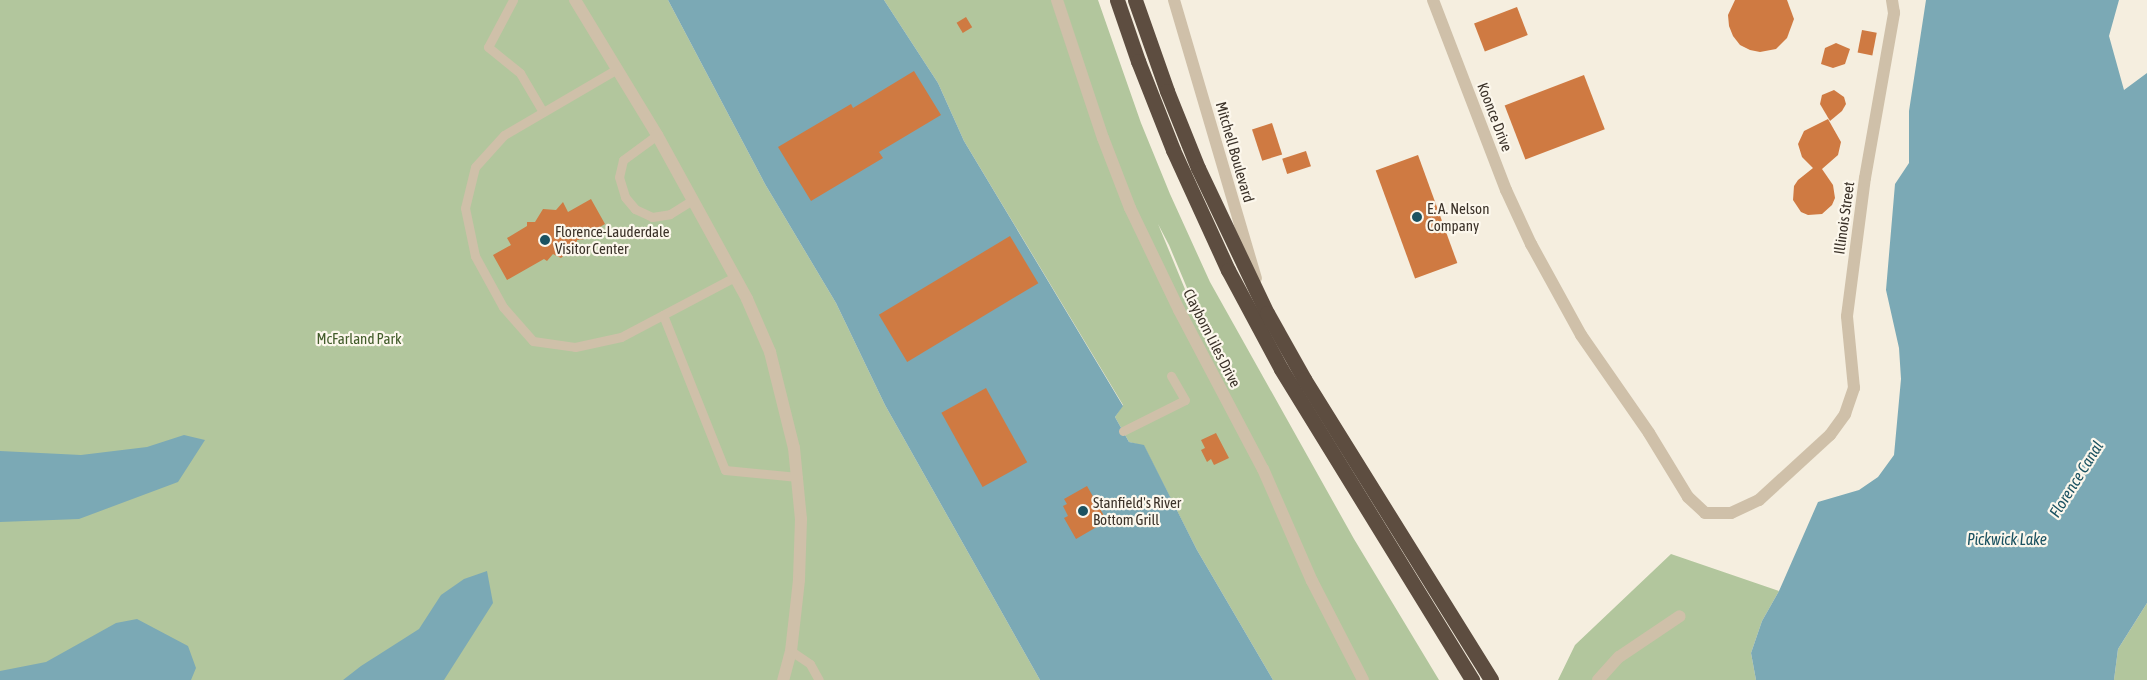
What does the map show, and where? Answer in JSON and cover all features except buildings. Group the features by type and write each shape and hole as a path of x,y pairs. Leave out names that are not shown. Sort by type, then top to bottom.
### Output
{"highway":[{"path":"1117,0 1138,61 1173,150 1228,270 1281,369 1472,680"},
{"path":"1135,0 1167,90 1198,168 1267,313 1304,379 1491,680"}],"street":[{"path":"575,0 657,135 735,277 770,352 794,448 801,519 799,580 791,651 783,680"},
{"name":"Clayborn Liles Drive","path":"1057,0 1103,138 1130,208 1192,335 1263,469 1312,581 1363,680"},
{"name":"Mitchell Boulevard","path":"1174,0 1267,313"},
{"name":"Koonce Drive","path":"1433,0 1506,190 1531,244 1581,335 1649,433 1688,497 1705,512 1731,513 1759,500 1830,434"},
{"name":"Illinois Street","path":"1830,434 1845,414 1854,388 1847,316 1866,178 1894,13 1892,0"},
{"path":"1598,680 1619,657 1680,616"}],"lane":[{"path":"513,0 488,47 520,73 543,112"},
{"path":"617,69 504,135 475,167 465,208 474,256 503,307 534,340 575,347 621,337 735,277"},
{"path":"657,135 623,160 619,178 625,197 635,209 652,217 670,214 692,200"},
{"path":"663,315 725,470 798,477"},
{"path":"1123,431 1185,400 1171,376"},
{"path":"791,651 810,664 819,680"}],"green space":[{"name":"McFarland Park","path":"0,0 668,0 765,184 836,303 885,405 1040,680 0,680"},
{"path":"884,0 1098,0 1141,123 1170,194 1210,282 1354,539 1439,680 1273,680 1197,550 1144,446 1129,442 1115,417 1123,405 964,141 938,83","holes":["1158,224 1195,307 1187,294"]},
{"path":"1671,554 1779,591 1762,621 1751,653 1756,680 1558,680 1575,645"},
{"path":"2147,603 2147,680 2114,680 2118,649"}],"water":[{"path":"668,0 884,0 938,83 964,141 1123,406 1115,417 1129,442 1144,445 1197,550 1273,680 1040,680 885,405 836,303 765,184"},
{"name":"Pickwick Lake","path":"1926,0 2119,0 2109,36 2124,90 2147,73 2147,603 2118,649 2114,680 1756,680 1751,653 1762,621 1779,591 1818,502 1859,490 1878,477 1894,455 1901,379 1899,348 1886,290 1895,184 1909,163 1909,111"},
{"path":"184,435 205,440 178,482 79,519 0,522 0,451 81,455 147,447"},
{"path":"487,571 493,603 444,680 343,680 361,666 419,629 441,595 464,579"},
{"path":"137,619 188,646 196,668 191,680 0,680 0,671 46,662 116,623"}],"place":[{"name":"E. A. Nelson Company","path":"1417,217"},
{"name":"Florence-Lauderdale Visitor Center","path":"545,240"},
{"name":"Stanfield's River Bottom Grill","path":"1083,511"}],"water label":[{"name":"Florence Canal","path":"2076,479"}]}
